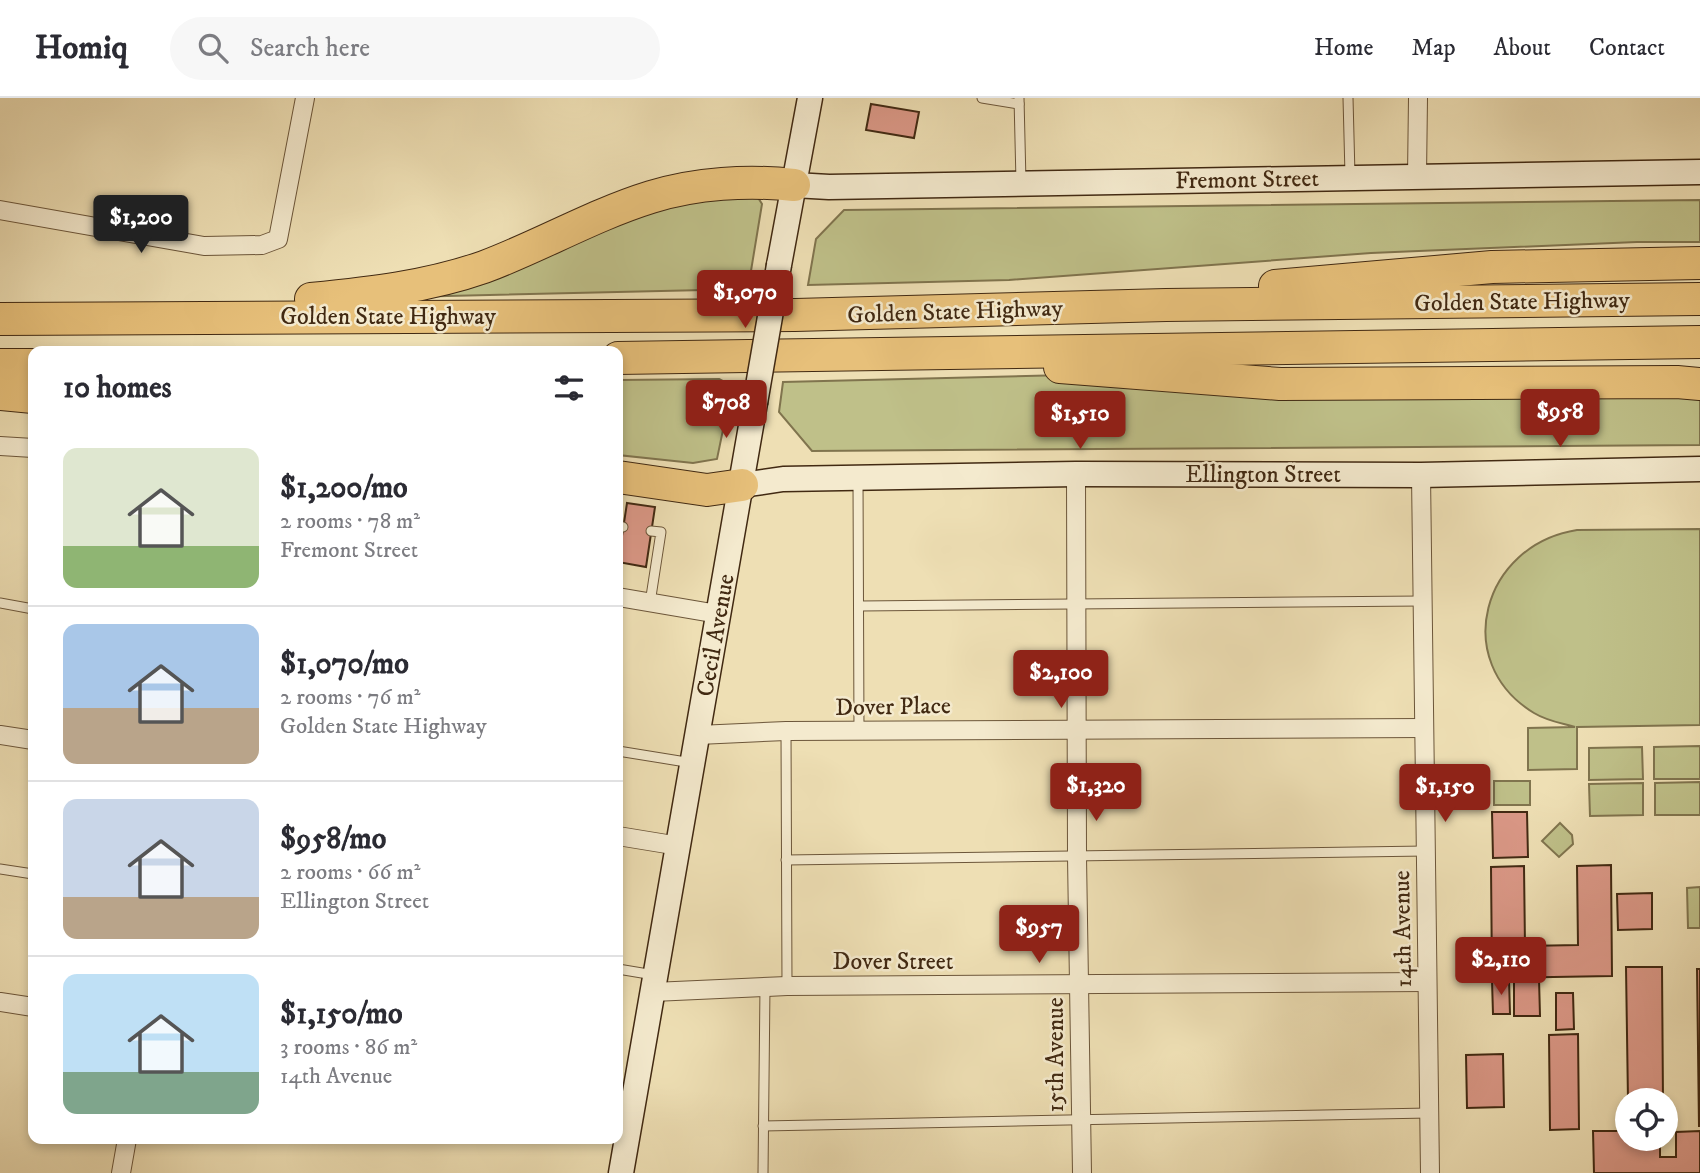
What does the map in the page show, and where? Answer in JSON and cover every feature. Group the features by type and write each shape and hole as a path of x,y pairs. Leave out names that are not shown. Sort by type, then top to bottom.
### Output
{"highway":[{"path":"125,318 395,290 484,267 652,196 729,184 768,182 794,185"},
{"path":"1166,305 1290,284 1479,268 1700,263"},
{"name":"Golden State Highway","path":"0,319 795,315 1166,305 1700,299"},
{"name":"Golden State Highway","path":"623,358 1700,342"},
{"path":"940,353 1080,370 1280,384 1700,384"},
{"path":"0,365 28,365"},
{"path":"0,394 28,397"},
{"path":"623,478 707,490 742,485"}],"main road":[{"name":"Cecil Avenue","path":"623,1138 625,1104 654,983 810,98"},
{"name":"Fremont Street","path":"794,185 830,187 1700,172"},
{"name":"Ellington Street","path":"742,485 783,479 858,477 1076,474 1421,475 1700,468"},
{"name":"Cecil Avenue","path":"621,1173 623,1144"}],"street":[{"path":"0,210 204,246 262,245 278,239 304,98"},
{"path":"1417,176 1418,98"},
{"path":"0,446 28,448"},
{"name":"15th Avenue","path":"1076,474 1077,857 1082,1173"},
{"name":"14th Avenue","path":"1421,475 1430,1173"},
{"path":"623,598 718,614"},
{"name":"Dover Place","path":"698,735 786,731 1424,728"},
{"path":"0,735 28,739"},
{"path":"623,837 679,846"},
{"name":"Dover Street","path":"654,983 765,987 1427,982"},
{"path":"0,1002 28,1006"},
{"path":"121,1173 126,1144"}],"lane":[{"path":"982,98 1019,101 1021,183"},
{"path":"1348,98 1350,177"},
{"path":"858,477 859,731"},
{"path":"650,603 661,532 652,531"},
{"path":"860,607 1422,601"},
{"path":"0,603 28,608"},
{"path":"786,731 787,986"},
{"path":"623,752 693,763"},
{"path":"786,860 1426,852"},
{"path":"0,869 28,873"},
{"path":"623,971 654,983"},
{"path":"763,1173 765,987"},
{"path":"763,1126 1429,1113"}],"green space":[{"path":"757,196 762,204 748,289 406,297 655,204"},
{"path":"1700,200 1700,242 1637,242 1371,253 1009,280 808,285 816,239 844,210"},
{"path":"1066,375 1700,397 1700,445 812,451 779,412 783,382"},
{"path":"719,379 732,386 717,459 693,463 623,456 623,380"},
{"path":"1700,529 1700,725 1577,727 1577,769 1528,770 1528,728 1575,727 1534,713 1508,691 1492,665 1486,637 1488,608 1499,581 1518,558 1544,540 1577,530"},
{"path":"1700,746 1700,779 1654,779 1654,747"},
{"path":"1642,747 1643,779 1589,780 1589,748"},
{"path":"1494,781 1530,781 1530,805 1494,805"},
{"path":"1700,782 1700,815 1655,815 1655,783"},
{"path":"1643,783 1643,815 1590,816 1589,784"},
{"path":"1560,823 1572,835 1573,844 1559,857 1542,841"},
{"path":"1700,887 1700,928 1688,928 1687,888"}],"building":[{"path":"871,104 919,112 914,138 866,130"},
{"path":"627,503 655,507 646,567 623,563 623,529"},
{"path":"1492,812 1527,812 1528,857 1493,858"},
{"path":"1611,865 1612,976 1492,978 1491,867 1524,866 1525,946 1578,945 1577,866"},
{"path":"1652,893 1652,929 1618,930 1617,894"},
{"path":"1626,967 1662,967 1663,1088 1628,1088"},
{"path":"1697,969 1700,969 1700,1126 1699,1126"},
{"path":"1509,979 1510,1014 1493,1014 1492,980"},
{"path":"1539,979 1540,1016 1514,1016 1514,980"},
{"path":"1556,993 1573,993 1574,1029 1556,1030"},
{"path":"1578,1034 1579,1129 1550,1130 1549,1035"},
{"path":"1503,1054 1504,1107 1467,1108 1466,1055"},
{"path":"1593,1131 1615,1131 1615,1151 1660,1151 1660,1157 1676,1157 1678,1132 1700,1131 1700,1173 1594,1173"}]}
